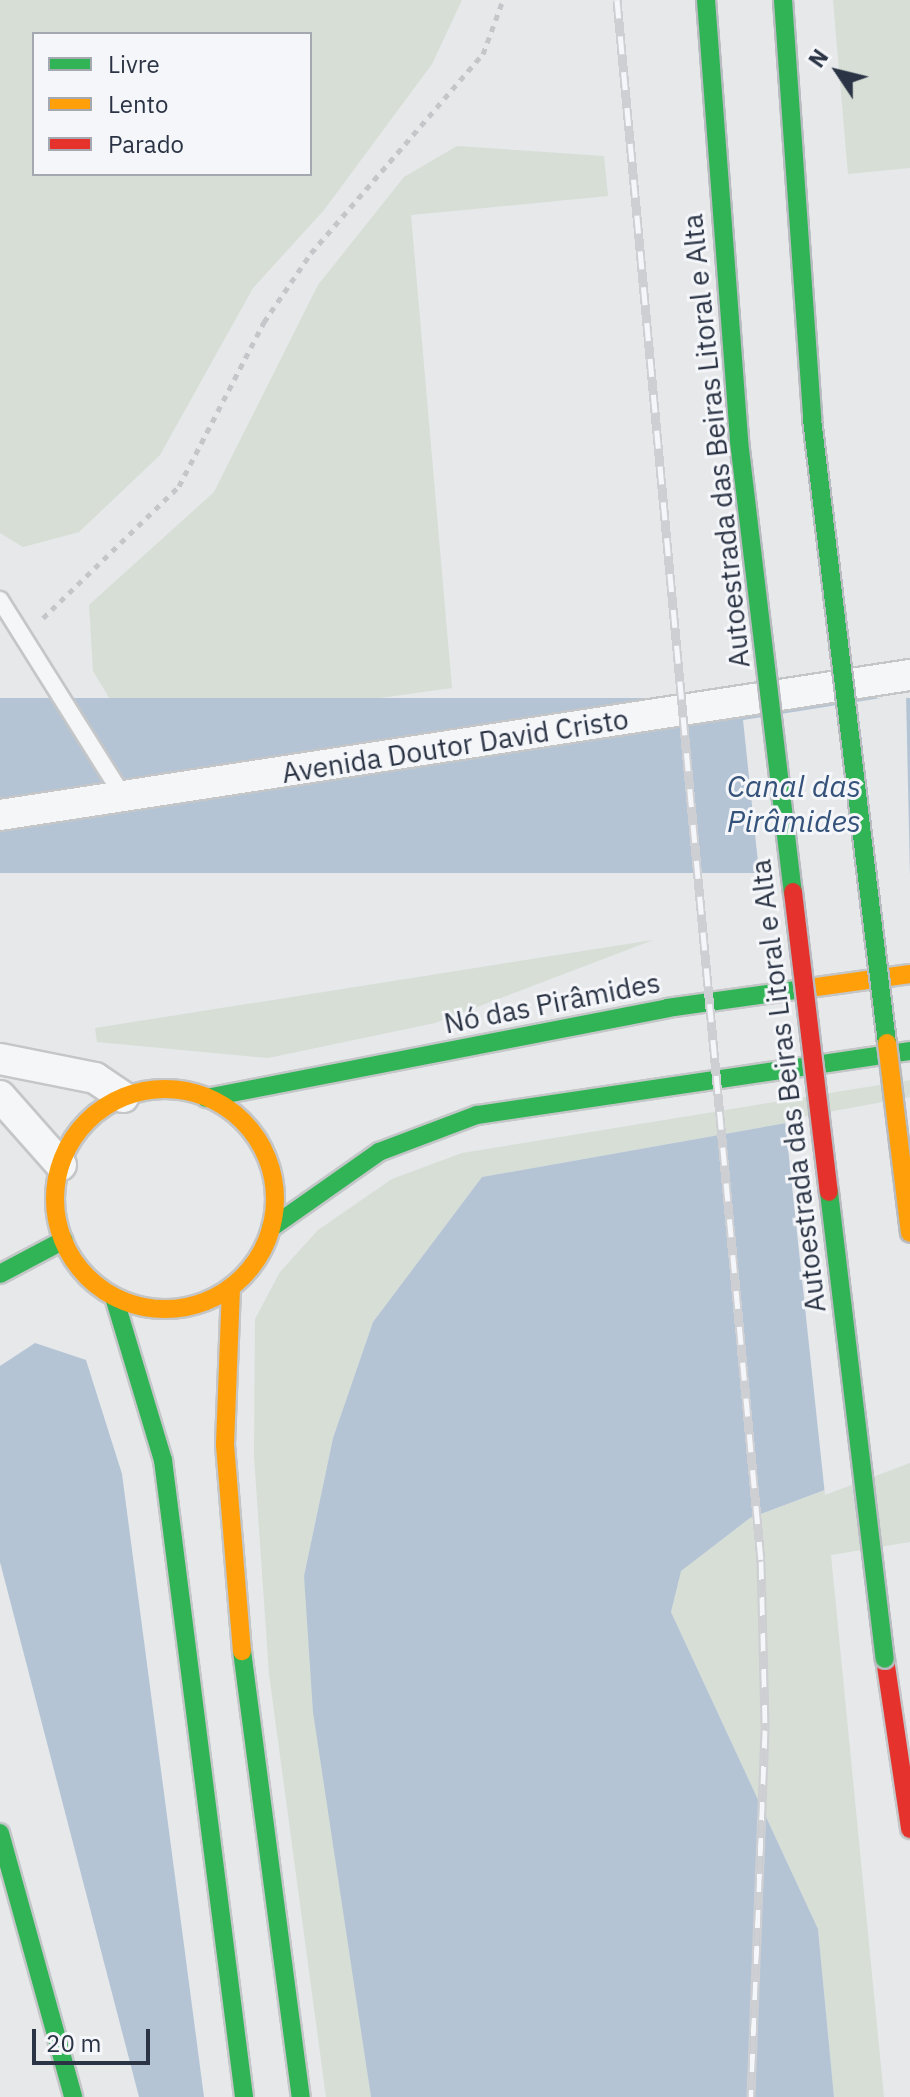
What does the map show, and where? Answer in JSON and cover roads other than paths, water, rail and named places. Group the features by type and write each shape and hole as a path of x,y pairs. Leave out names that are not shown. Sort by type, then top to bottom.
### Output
{"main road":[{"name":"Autoestrada das Beiras Litoral e Alta","path":"706,0 739,441 885,1659 910,1829"},
{"path":"783,0 812,419 910,1233"},
{"name":"Nó das Pirâmides","path":"206,1098 250,1128 268,1159 271,1228 257,1260 231,1288 196,1305 158,1310 114,1297 90,1280 64,1240 55,1213 61,1165 93,1116 123,1097 157,1089 206,1098 667,1008 910,974"},
{"name":"Nó das Pirâmides","path":"271,1228 379,1152 477,1115 910,1051"},
{"path":"0,1274 64,1240"},
{"path":"231,1288 225,1445 240,1632 301,2097"},
{"path":"114,1297 163,1460 244,2097"},
{"path":"0,1833 73,2097"}],"street":[{"name":"Avenida Doutor David Cristo","path":"0,815 910,675"},
{"path":"0,1059 95,1078 123,1097"},
{"path":"0,1096 61,1165"}],"lane":[{"path":"0,600 25,635 124,798"}],"water":[{"name":"Canal das Pirâmides","path":"0,698 910,698 910,873 0,873"},
{"path":"910,1101 910,1458 750,1518 681,1571 671,1612 818,1929 834,2097 371,2097 313,1712 304,1576 333,1438 373,1322 482,1177"},
{"path":"35,1343 86,1360 122,1474 204,2097 139,2097 0,1562 0,1366"}],"railway":[{"path":"617,0 761,1561 765,1730 751,2097"}]}
